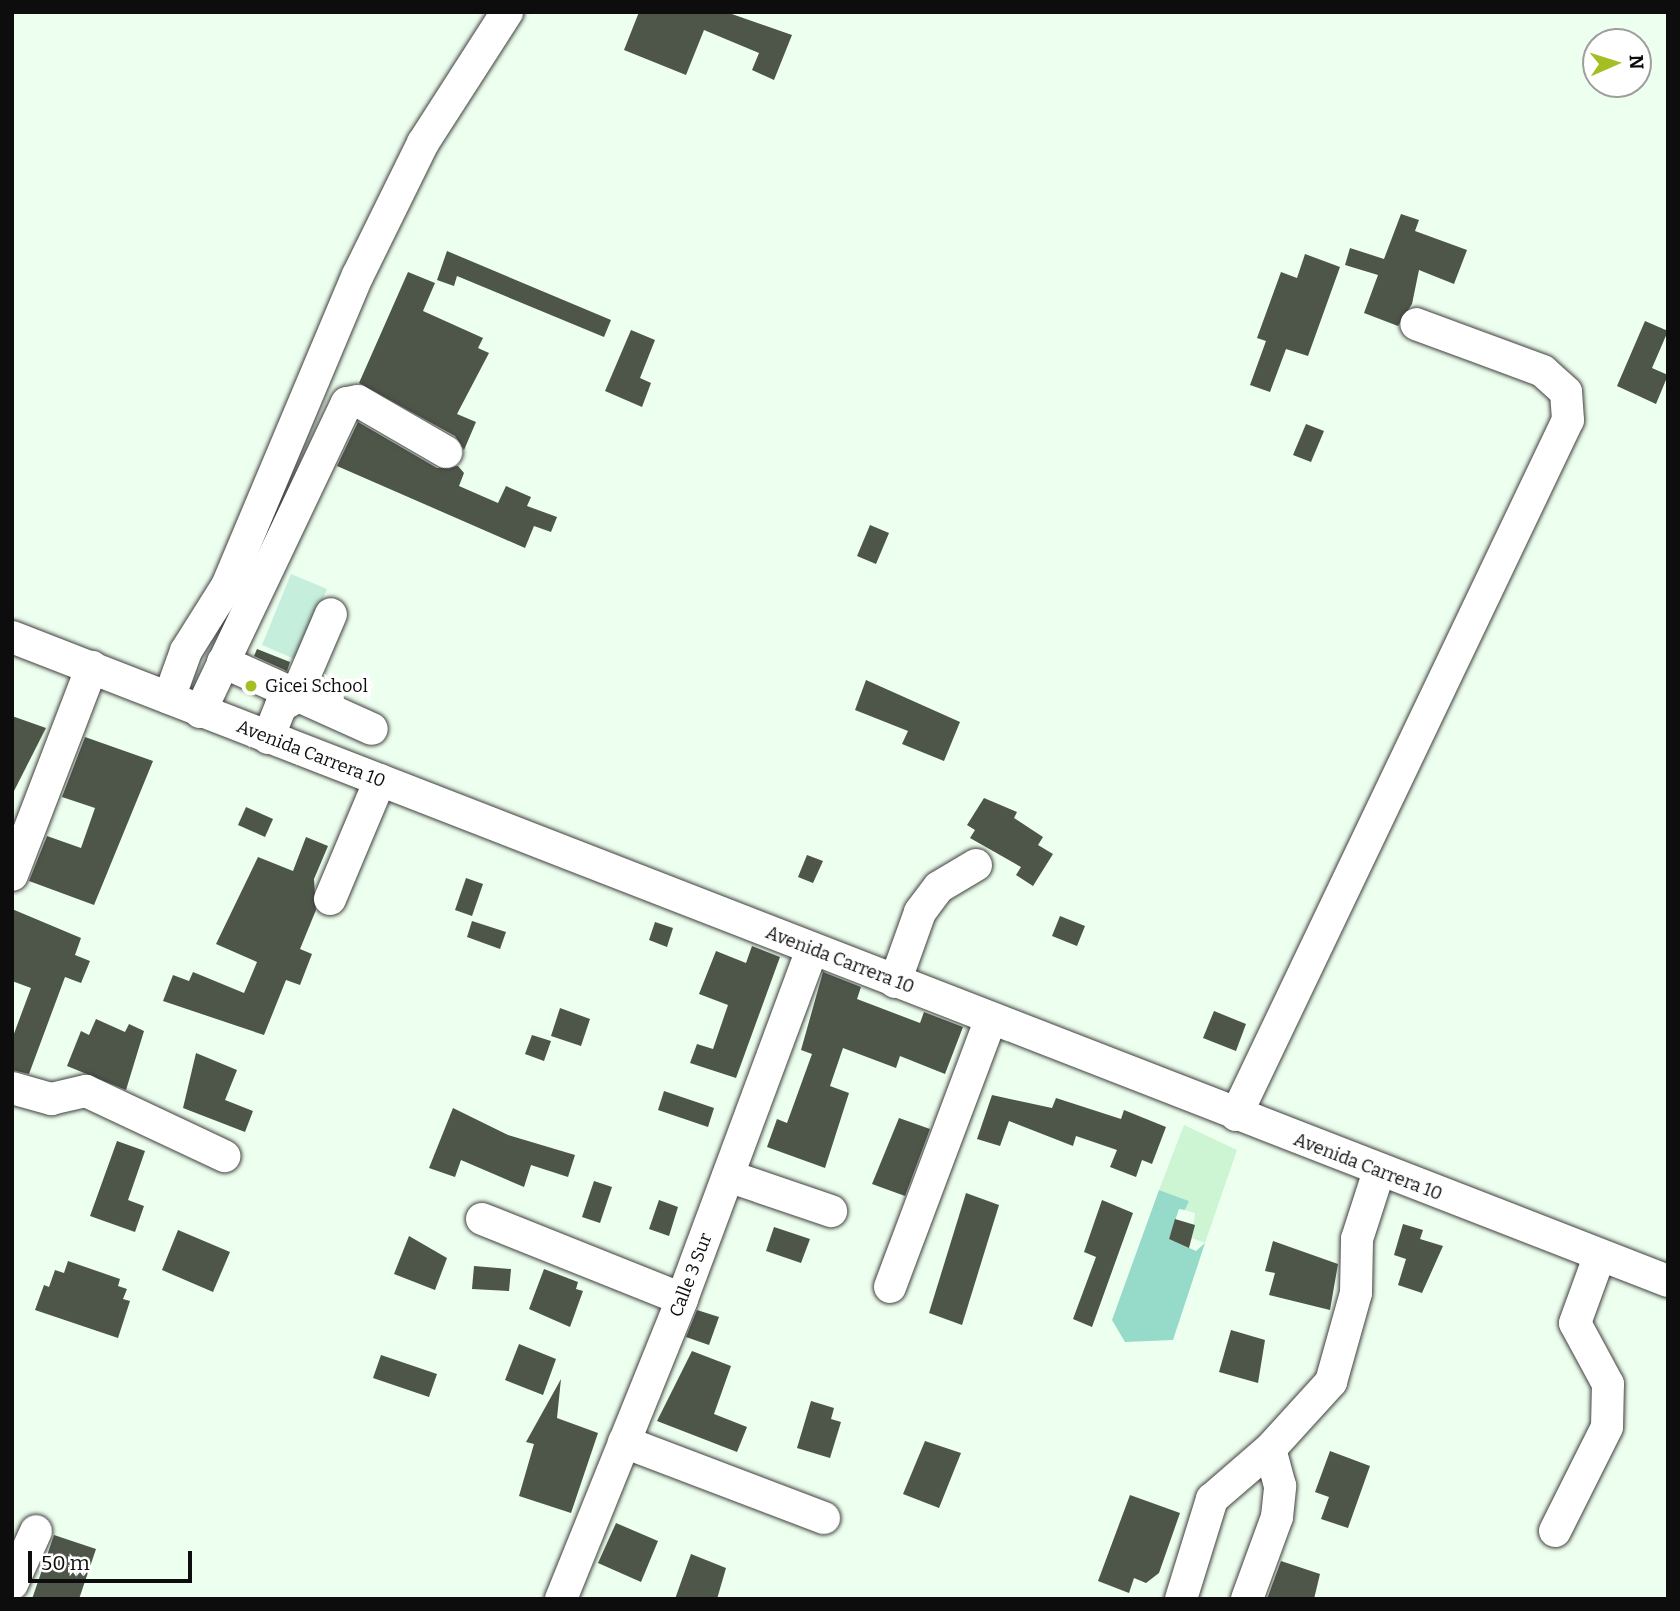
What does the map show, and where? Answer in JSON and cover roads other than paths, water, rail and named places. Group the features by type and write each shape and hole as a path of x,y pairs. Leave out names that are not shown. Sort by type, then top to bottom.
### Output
{"street":[{"path":"169,698 186,651 227,586 358,275 423,143 506,12"},
{"path":"1236,1115 1568,420 1566,392 1543,371 1416,324"},
{"path":"200,712 347,403 358,401 446,452"},
{"path":"268,738 281,706 295,698 331,614"},
{"name":"Avenida Carrera 10","path":"12,637 1599,1257 1668,1281"},
{"path":"223,662 295,698 372,729"},
{"path":"12,875 92,667"},
{"path":"330,899 380,780"},
{"path":"895,982 920,912 939,887 976,865"},
{"name":"Calle 3 Sur","path":"561,1599 682,1299 812,949"},
{"path":"890,1287 991,1019"},
{"path":"12,1088 51,1099 86,1091 224,1156"},
{"path":"1181,1599 1212,1499 1270,1449 1331,1382 1356,1293 1357,1239 1379,1171"},
{"path":"728,1176 831,1210"},
{"path":"482,1219 682,1299"},
{"path":"1555,1531 1607,1427 1608,1384 1575,1323 1599,1257"},
{"path":"624,1442 824,1518"},
{"path":"1247,1599 1277,1517 1280,1486 1270,1449"},
{"path":"12,1584 36,1531"}],"place":[{"name":"Gicei School","path":"251,686"}]}
